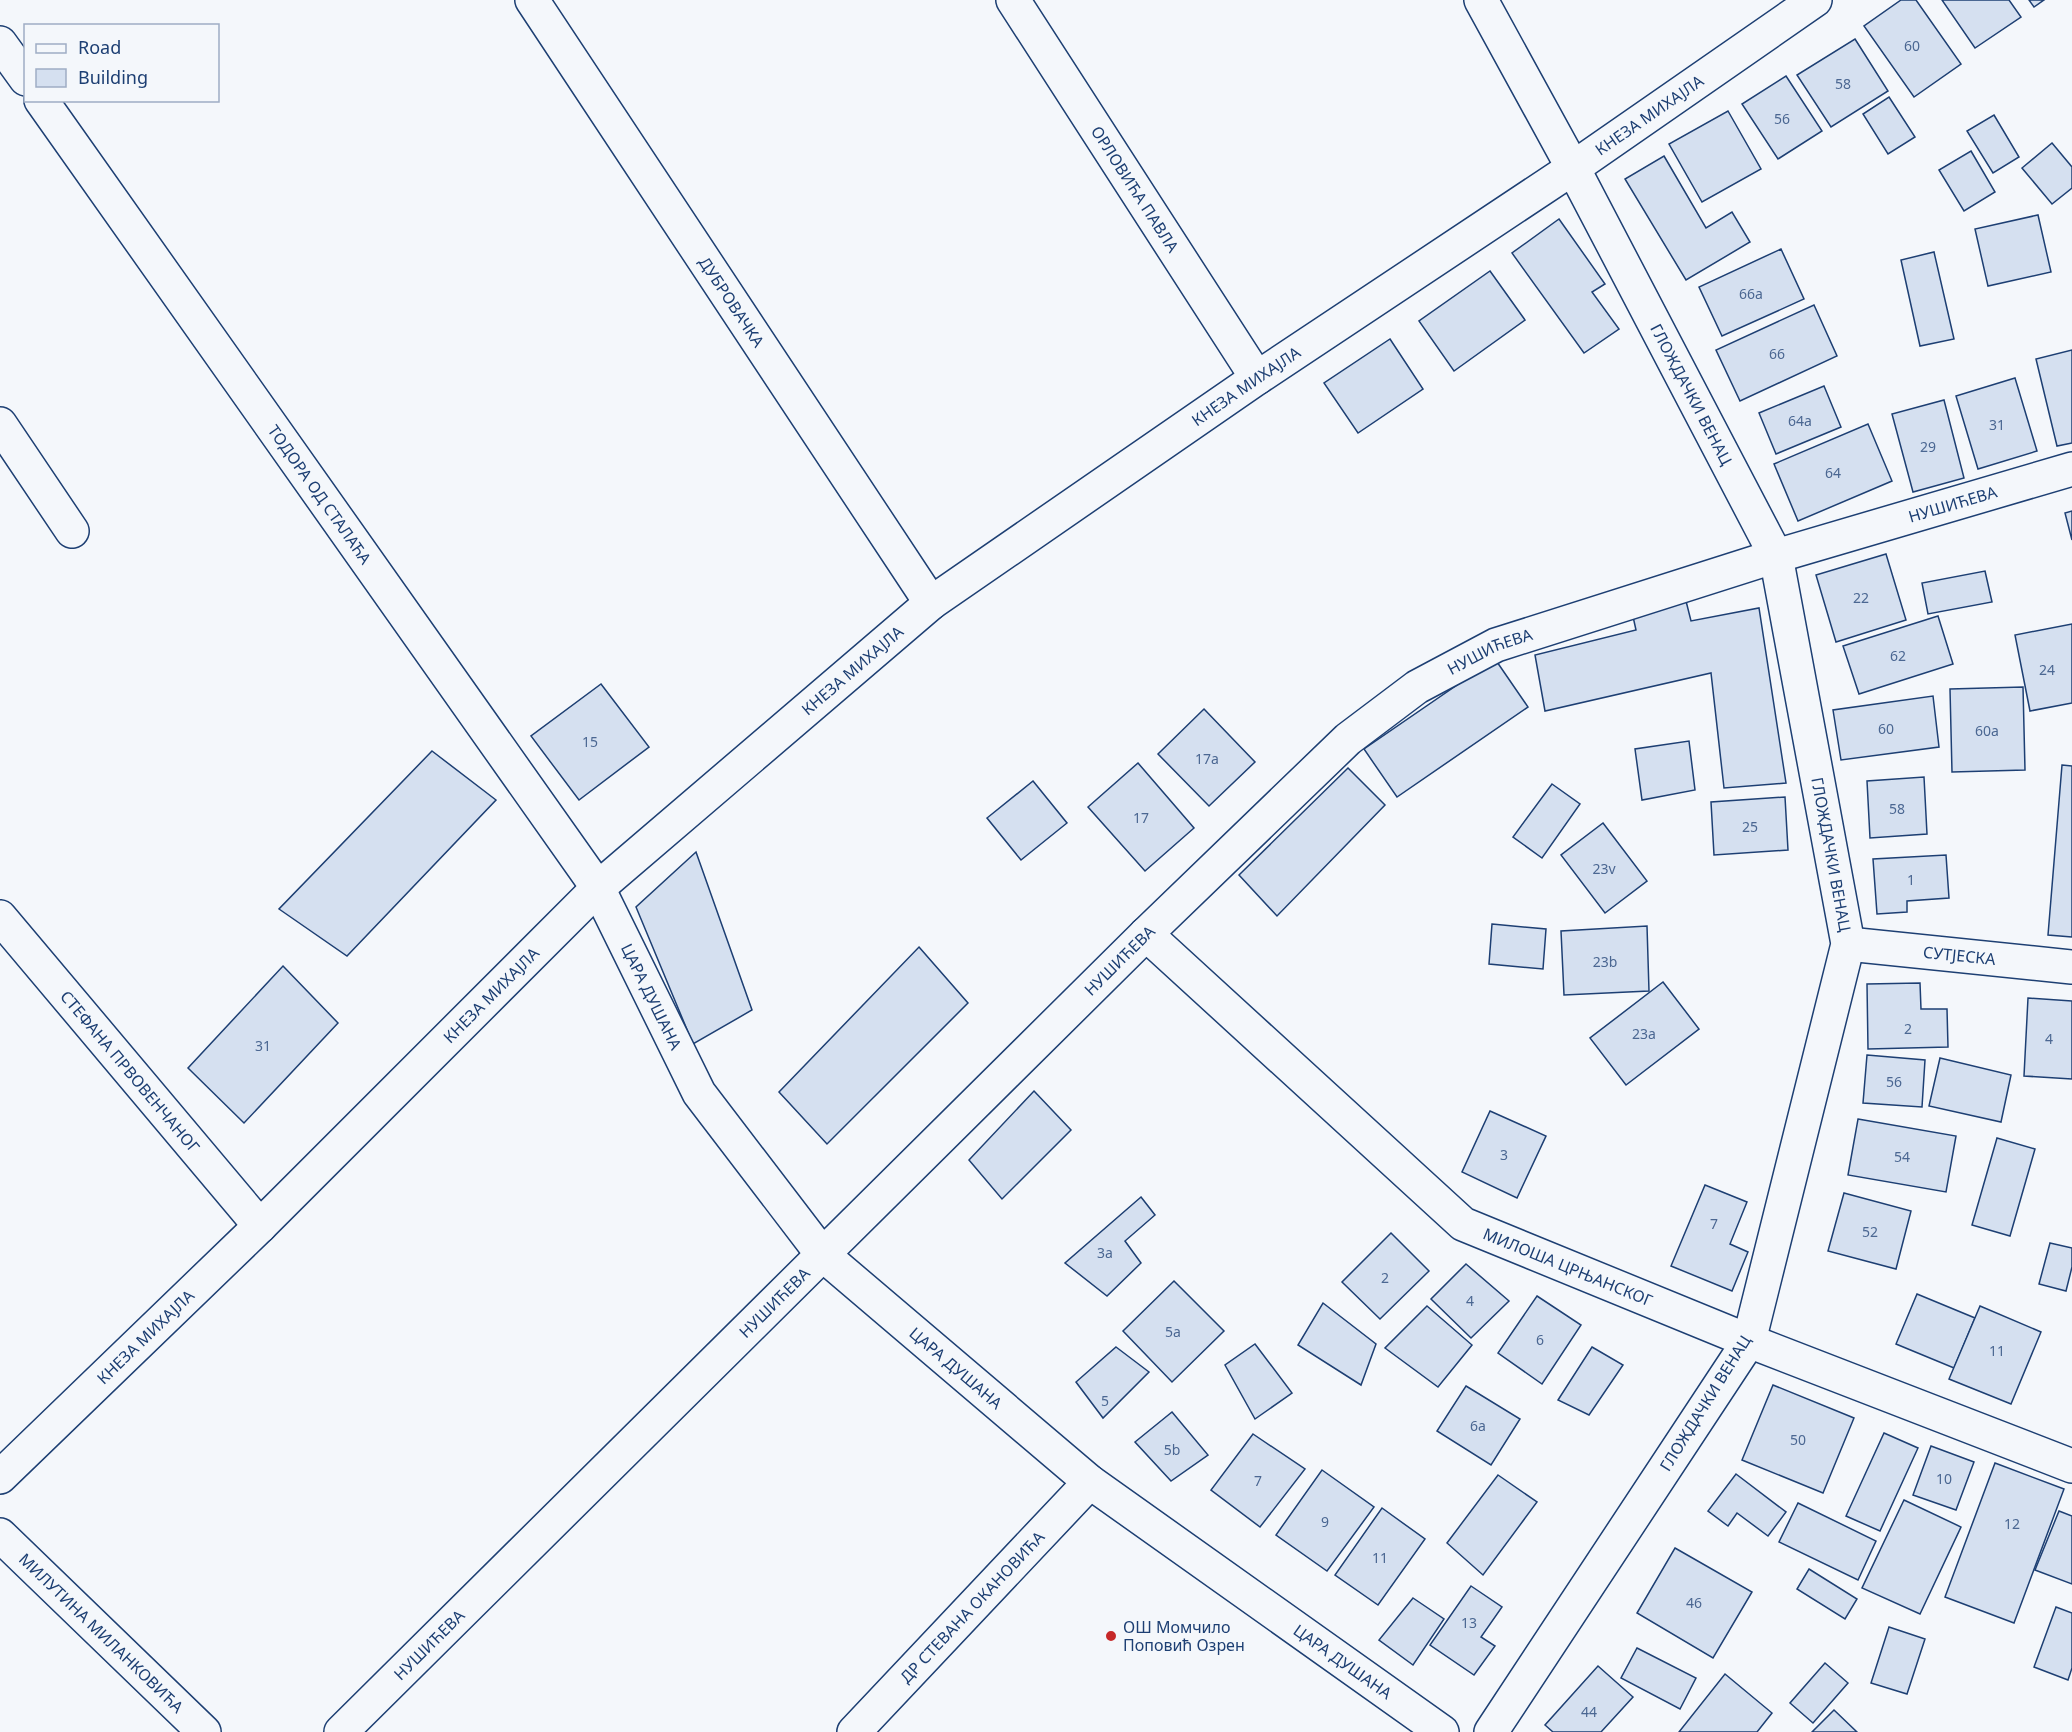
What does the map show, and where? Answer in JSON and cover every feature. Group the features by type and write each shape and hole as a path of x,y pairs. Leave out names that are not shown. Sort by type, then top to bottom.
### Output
{"street":[{"name":"ДУБРОВАЧКА","path":"532,0 931,603"},
{"name":"ОРЛОВИЋА ПАВЛА","path":"1013,0 1257,378"},
{"name":"ГЛОЖДАЧКИ ВЕНАЦ","path":"1481,0 1573,168 1776,556 1848,944 1749,1341 1491,1732"},
{"name":"КНЕЗА МИХАЈЛА","path":"0,1477 260,1226 598,888 931,603 1257,378 1573,168 1815,0"},
{"path":"0,43 24,76"},
{"name":"ТОДОРА ОД СТАЛАЋА","path":"42,102 598,888"},
{"path":"0,424 72,531"},
{"name":"НУШИЋЕВА","path":"341,1732 1146,934 1348,739 1417,687 1496,645 1776,556 2072,469"},
{"name":"ЦАРА ДУШАНА","path":"598,888 699,1093 822,1254 1090,1482 1442,1732"},
{"name":"СТЕФАНА ПРВОВЕНЧАНОГ","path":"0,917 260,1226"},
{"name":"МИЛОША ЦРЊАНСКОГ","path":"1146,934 1463,1224 1749,1341 2072,1466"},
{"name":"СУТЈЕСКА","path":"1848,944 2072,967"},
{"name":"ДР СТЕВАНА ОКАНОВИЋА","path":"854,1732 1090,1482"},
{"name":"МИЛУТИНА МИЛАНКОВИЋА","path":"0,1535 204,1732"}],"building":[{"path":"1901,0 1916,0 1961,64 1914,97 1864,26"},
{"path":"1942,0 2009,0 2021,17 1975,48"},
{"path":"2029,0 2044,0 2034,7"},
{"path":"1855,39 1888,91 1831,127 1797,75"},
{"path":"1786,76 1822,131 1778,159 1742,104"},
{"path":"1889,97 1915,137 1888,154 1863,114"},
{"path":"1728,111 1761,169 1702,202 1669,144"},
{"path":"1994,115 2019,157 1993,173 1967,131"},
{"path":"2052,143 2072,167 2072,188 2052,204 2022,168"},
{"path":"1971,151 1995,192 1964,211 1939,170"},
{"path":"1664,156 1706,228 1732,212 1750,242 1686,280 1625,179"},
{"path":"2038,215 2051,272 1988,286 1975,229"},
{"path":"1559,219 1605,284 1592,292 1619,329 1584,353 1512,253"},
{"path":"1781,249 1804,299 1722,336 1699,287"},
{"path":"1934,252 1954,339 1920,346 1901,260"},
{"path":"1490,271 1525,320 1454,371 1419,321"},
{"path":"1814,305 1837,356 1740,401 1716,350"},
{"path":"1390,339 1423,389 1358,433 1324,383"},
{"path":"2072,350 2072,443 2057,446 2036,359"},
{"path":"2015,378 2037,451 1978,469 1956,396"},
{"path":"1824,386 1841,427 1776,454 1759,413"},
{"path":"1944,400 1964,478 1913,492 1892,414"},
{"path":"1868,424 1892,481 1798,521 1774,464"},
{"path":"2072,511 2072,540 2065,513"},
{"path":"1886,554 1906,620 1836,642 1816,575"},
{"path":"1985,571 1992,602 1928,614 1922,583"},
{"path":"1686,601 1691,621 1759,608 1786,783 1724,788 1711,673 1545,711 1535,655 1636,630 1632,612"},
{"path":"1938,616 1953,664 1859,694 1843,646"},
{"path":"2072,624 2072,703 2030,711 2015,635"},
{"path":"1495,659 1528,707 1397,797 1364,749"},
{"path":"601,684 649,747 579,800 531,736"},
{"path":"2023,687 2025,770 1952,772 1950,689"},
{"path":"1933,696 1939,747 1841,760 1833,710"},
{"path":"1204,709 1255,762 1209,806 1158,754"},
{"path":"1689,741 1695,790 1642,800 1635,749"},
{"path":"432,751 496,800 347,956 279,909"},
{"path":"1138,763 1194,828 1145,871 1088,807"},
{"path":"2062,765 2072,766 2072,937 2048,935"},
{"path":"1348,768 1385,805 1277,916 1239,875"},
{"path":"1924,777 1927,834 1870,838 1867,781"},
{"path":"1033,781 1067,823 1021,860 987,818"},
{"path":"1552,784 1580,804 1542,858 1513,837"},
{"path":"1785,797 1788,850 1714,855 1711,802"},
{"path":"1603,823 1647,881 1605,913 1561,855"},
{"path":"696,852 752,1010 693,1044 636,907"},
{"path":"1946,855 1949,898 1907,901 1907,912 1877,914 1873,859"},
{"path":"1492,924 1546,929 1543,969 1489,964"},
{"path":"1647,926 1649,991 1564,995 1561,931"},
{"path":"919,947 968,1003 827,1144 779,1092"},
{"path":"283,966 338,1023 244,1123 188,1068"},
{"path":"1663,982 1699,1029 1626,1085 1590,1038"},
{"path":"1920,983 1921,1009 1947,1009 1948,1047 1868,1049 1867,984"},
{"path":"2028,998 2072,1001 2072,1079 2024,1076"},
{"path":"1867,1055 1925,1060 1922,1107 1863,1103"},
{"path":"1940,1058 2011,1075 2001,1122 1929,1106"},
{"path":"1034,1091 1071,1130 1002,1199 969,1160"},
{"path":"1490,1111 1546,1136 1517,1198 1462,1172"},
{"path":"1858,1119 1956,1136 1946,1192 1848,1175"},
{"path":"1997,1138 2035,1149 2010,1236 1972,1225"},
{"path":"1705,1185 1747,1202 1730,1244 1748,1252 1732,1291 1671,1266"},
{"path":"1844,1193 1911,1211 1896,1269 1828,1251"},
{"path":"1141,1197 1155,1215 1125,1241 1141,1263 1107,1296 1065,1263"},
{"path":"1391,1233 1429,1271 1380,1319 1342,1282"},
{"path":"2050,1243 2072,1248 2072,1267 2066,1291 2039,1284"},
{"path":"1466,1264 1509,1301 1471,1338 1431,1299"},
{"path":"1174,1281 1224,1331 1172,1382 1123,1331"},
{"path":"1917,1294 1975,1318 1954,1368 1896,1344"},
{"path":"1537,1296 1581,1325 1542,1384 1498,1353"},
{"path":"1323,1303 1376,1344 1361,1385 1298,1345"},
{"path":"1427,1306 1472,1345 1438,1387 1385,1348"},
{"path":"1980,1306 2041,1332 2011,1404 1949,1379"},
{"path":"1255,1344 1292,1393 1255,1419 1225,1365"},
{"path":"1116,1347 1149,1372 1103,1418 1076,1382"},
{"path":"1592,1347 1623,1365 1589,1415 1558,1400"},
{"path":"1773,1385 1854,1418 1823,1493 1742,1460"},
{"path":"1466,1386 1520,1419 1491,1465 1437,1431"},
{"path":"1172,1412 1208,1455 1171,1481 1135,1442"},
{"path":"1884,1433 1918,1448 1880,1531 1846,1516"},
{"path":"1253,1434 1305,1469 1260,1527 1211,1490"},
{"path":"1931,1446 1974,1462 1956,1510 1913,1495"},
{"path":"1995,1463 2064,1489 2014,1623 1945,1597"},
{"path":"1322,1470 1374,1507 1327,1571 1276,1535"},
{"path":"1736,1474 1786,1512 1768,1536 1737,1513 1728,1526 1708,1511"},
{"path":"1498,1475 1537,1502 1483,1575 1447,1543"},
{"path":"1904,1500 1961,1527 1920,1614 1862,1588"},
{"path":"1798,1503 1876,1541 1858,1580 1779,1542"},
{"path":"1382,1508 1425,1539 1378,1605 1335,1575"},
{"path":"2059,1511 2072,1516 2072,1584 2035,1570"},
{"path":"1675,1548 1752,1592 1713,1658 1637,1613"},
{"path":"1809,1569 1857,1599 1845,1619 1797,1589"},
{"path":"1471,1586 1502,1607 1481,1637 1495,1646 1474,1675 1430,1645"},
{"path":"1413,1598 1444,1619 1413,1665 1379,1640"},
{"path":"2056,1607 2072,1613 2072,1668 2068,1680 2034,1667"},
{"path":"1889,1627 1925,1639 1907,1694 1871,1683"},
{"path":"1637,1648 1696,1678 1680,1709 1621,1678"},
{"path":"1825,1663 1848,1683 1813,1723 1790,1703"},
{"path":"1598,1666 1633,1697 1601,1732 1553,1732 1545,1725"},
{"path":"1725,1674 1772,1713 1757,1732 1679,1732"},
{"path":"1834,1710 1857,1732 1812,1732"}],"place":[{"name":"ОШ Момчило Поповић Озрен","path":"1111,1636"}]}
